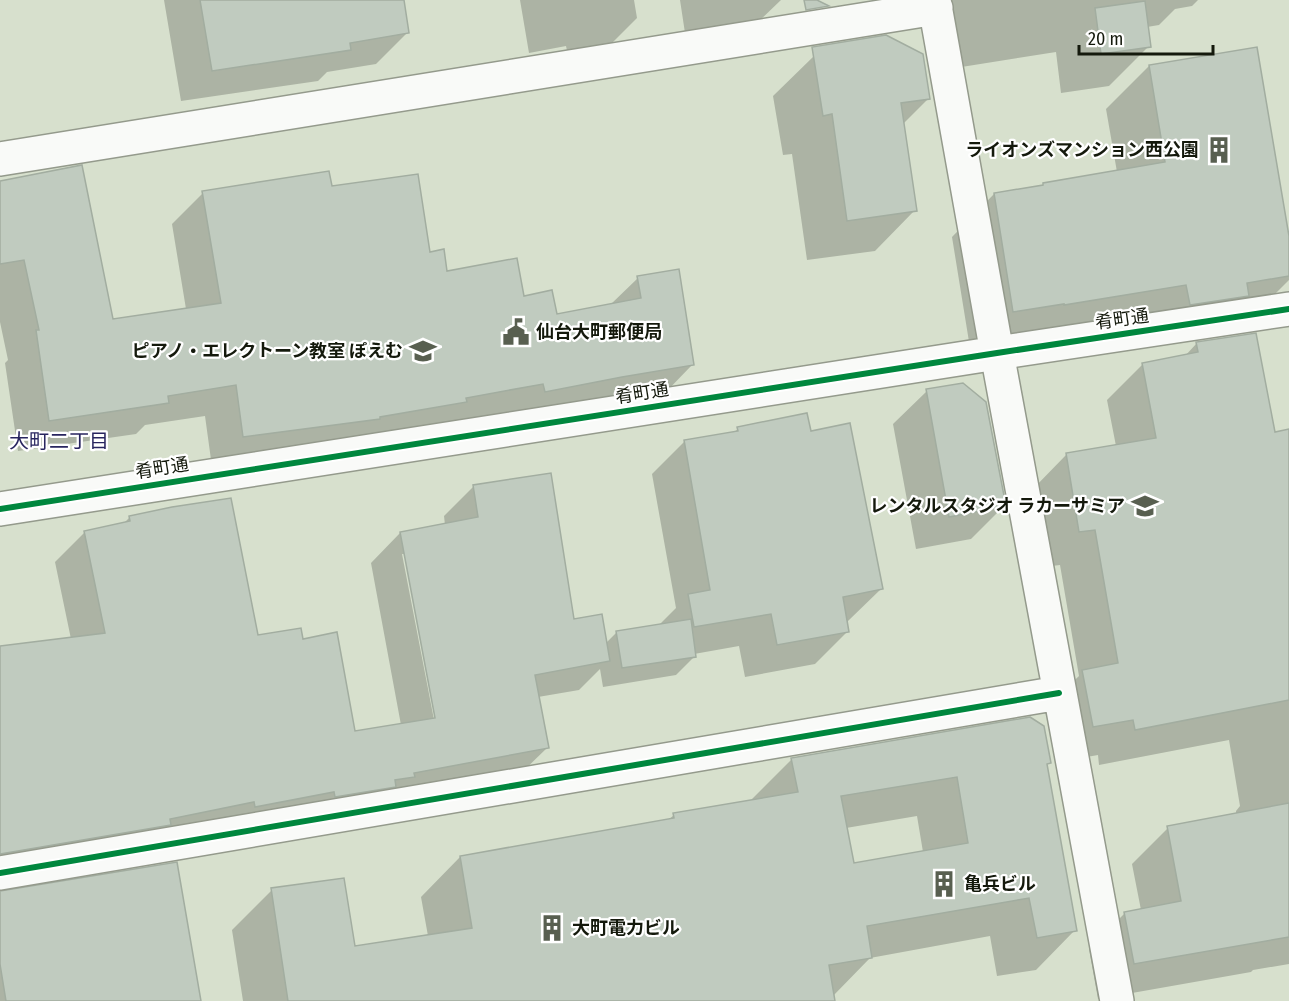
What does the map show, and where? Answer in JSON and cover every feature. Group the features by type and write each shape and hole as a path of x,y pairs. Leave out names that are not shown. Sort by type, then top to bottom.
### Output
{"street":[{"path":"0,159 935,4 1117,1001"},
{"name":"肴町通","path":"0,508 1289,309"},
{"path":"0,873 1059,693"}],"building":[{"path":"200,0 404,0 409,33 350,43 351,50 212,71"},
{"path":"804,0 817,0 829,6 806,10"},
{"path":"1145,1 1151,47 1101,54 1095,8"},
{"path":"886,35 923,54 930,99 901,103 917,211 847,221 832,114 823,116 812,47"},
{"path":"1257,47 1289,236 1289,276 1247,283 1249,296 1190,305 1186,285 1013,312 994,193 1165,162 1149,65"},
{"path":"82,165 113,319 221,303 202,191 329,171 332,186 418,174 430,252 444,249 447,271 517,258 524,296 552,290 557,314 641,298 637,276 679,269 694,365 545,392 543,384 466,398 467,402 380,417 380,419 243,437 236,385 168,396 169,403 49,421 36,330 39,330 24,260 0,264 0,181"},
{"path":"1256,333 1275,432 1289,429 1289,700 1135,730 1133,720 1093,727 1082,670 1118,663 1095,530 1079,532 1066,453 1156,438 1142,363 1198,352 1196,342"},
{"path":"963,383 986,402 1006,506 949,517 926,389"},
{"path":"807,413 811,431 850,423 883,589 843,597 849,632 777,645 771,614 694,627 688,594 710,590 684,440 738,431 737,427"},
{"path":"551,473 574,619 602,614 610,661 535,675 549,748 414,773 415,777 395,780 396,787 335,797 334,792 255,807 254,802 170,819 171,825 0,854 0,646 105,633 84,531 130,521 129,516 231,498 258,635 301,628 303,639 337,632 355,731 435,718 400,532 478,517 473,485"},
{"path":"691,619 696,657 622,668 616,631"},
{"path":"1030,717 1044,726 1051,763 1047,764 1077,931 1037,938 1029,898 867,926 872,958 829,965 835,1001 288,1001 271,888 344,878 355,946 472,928 460,856 674,818 673,813 798,792 791,758","holes":["957,777 968,843 854,863 841,796"]},
{"path":"1289,803 1289,937 1134,964 1124,912 1181,901 1167,826"},
{"path":"177,862 201,1001 6,1001 0,964 0,891"}],"cycle path":[{"path":"0,509 1289,309"},
{"path":"0,873 1059,693"}],"place":[{"name":"ライオンズマンション西公園","path":"1219,150"},
{"name":"仙台大町郵便局","path":"516,332"},
{"name":"ピアノ・エレクトーン教室 ぽえむ","path":"423,351"},
{"name":"レンタルスタジオ ラカーサミア","path":"1145,506"},
{"name":"亀兵ビル","path":"944,884"},
{"name":"大町電力ビル","path":"552,928"}],"district":[{"name":"大町二丁目","path":"59,441"}]}
